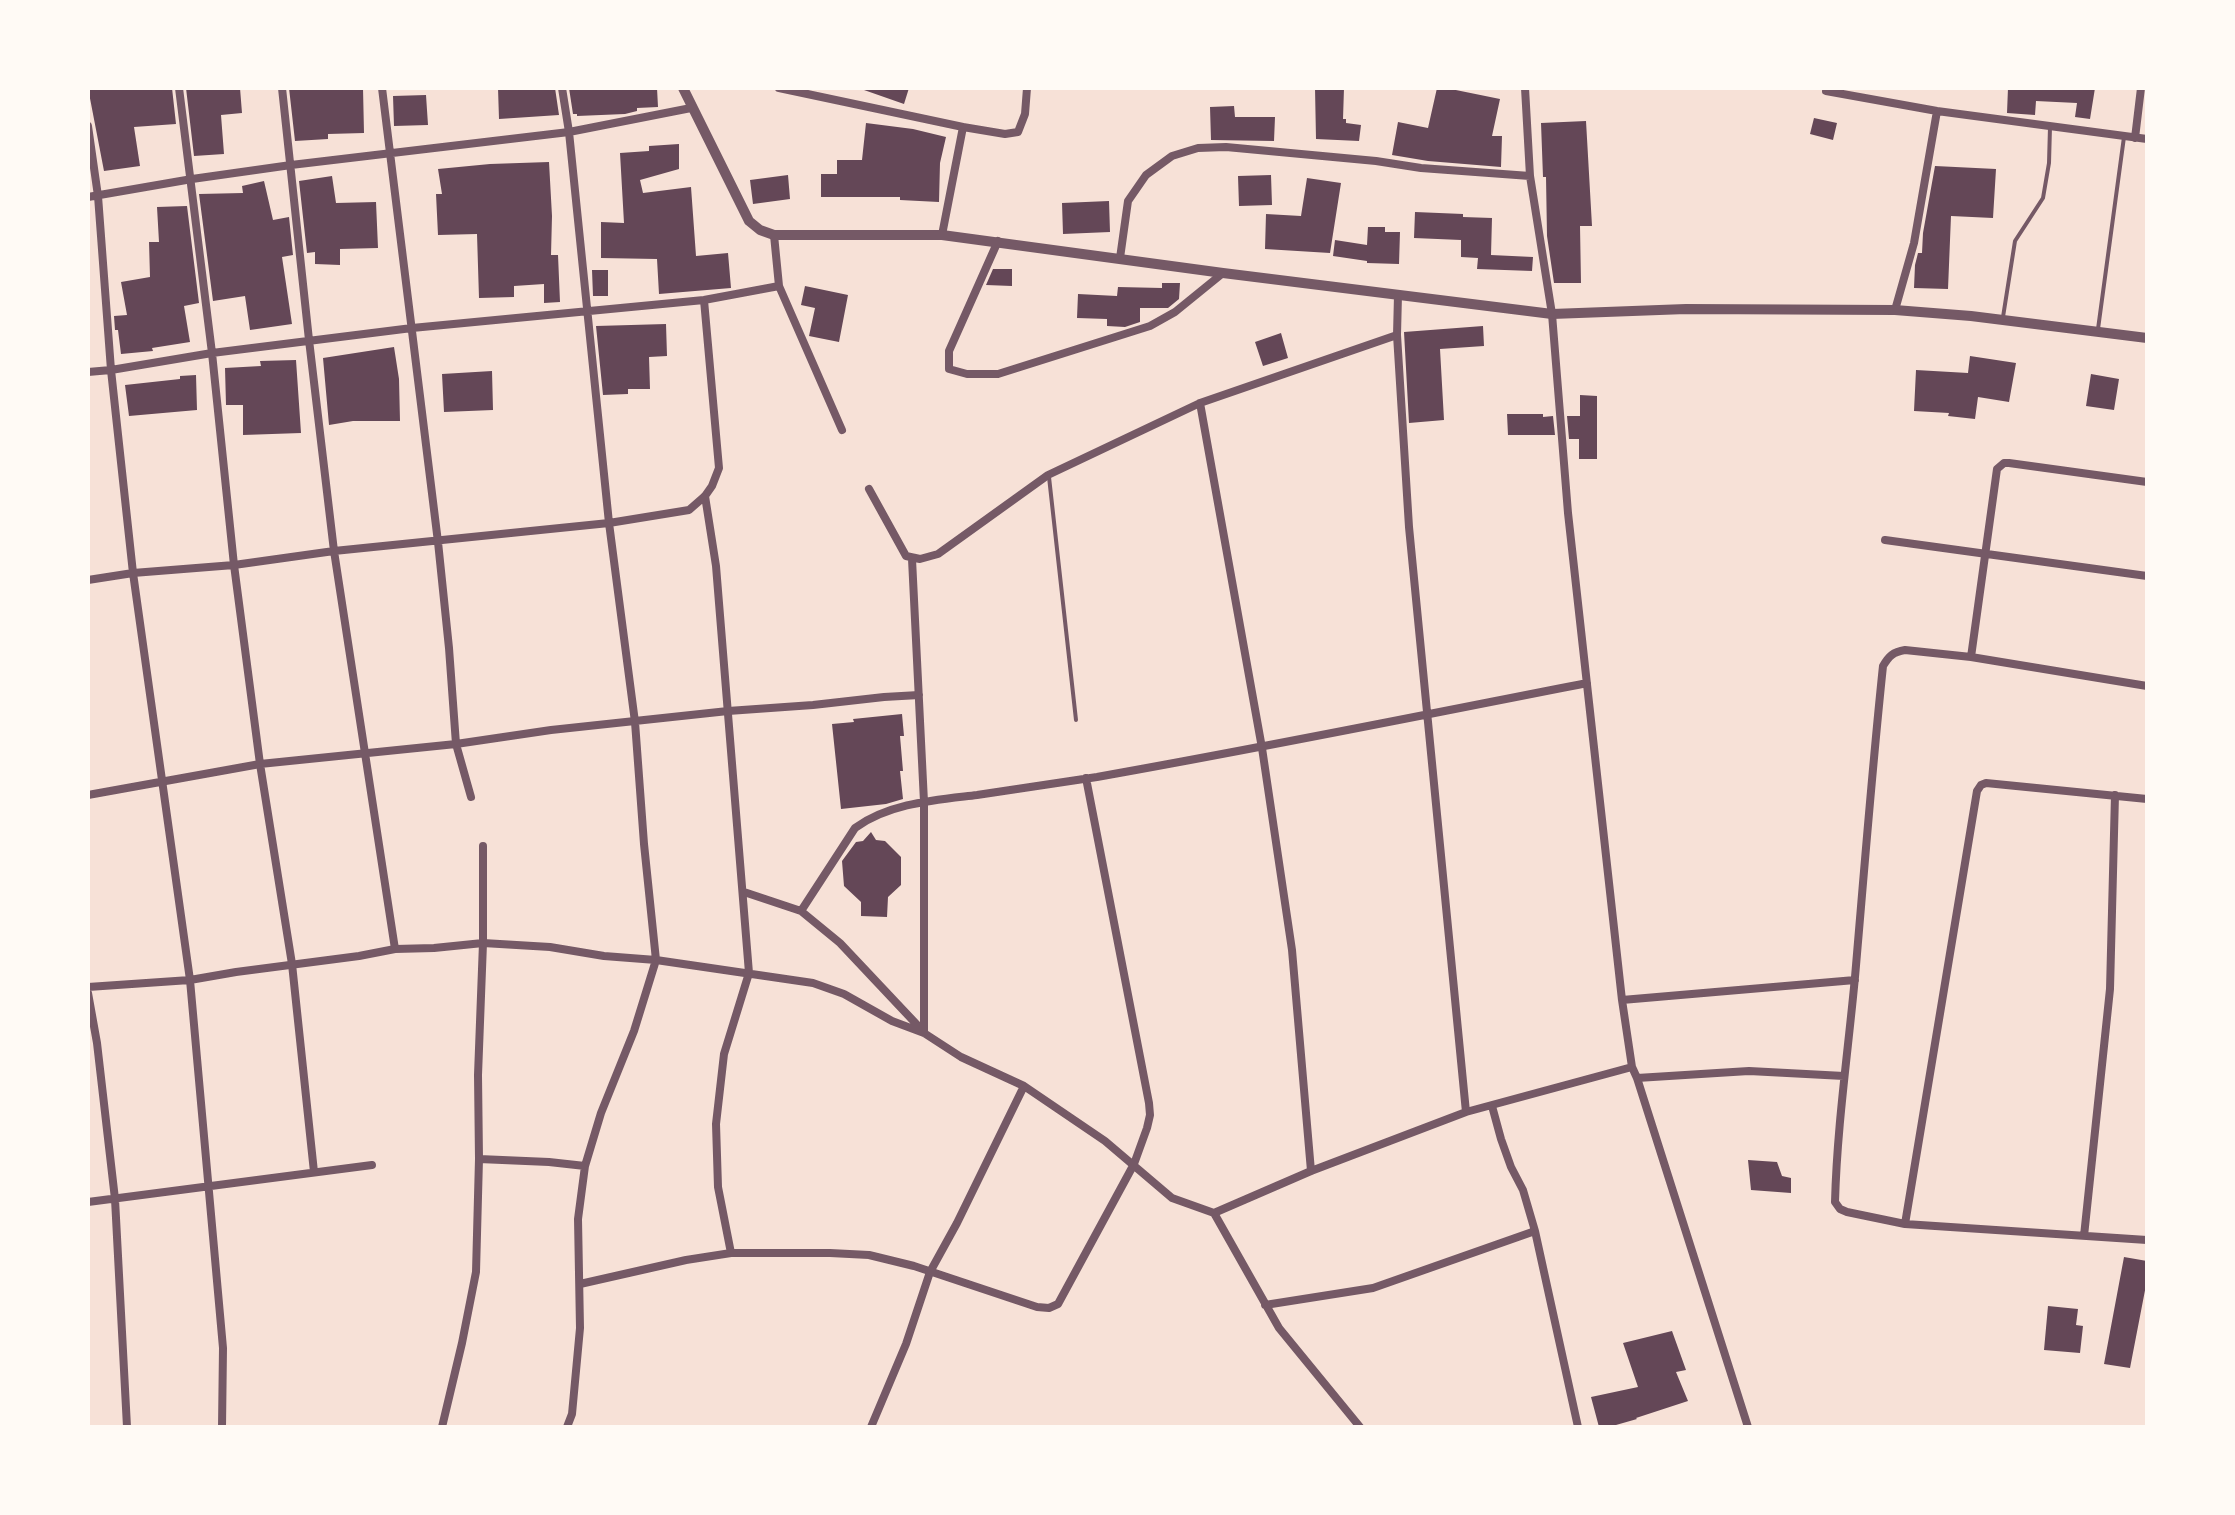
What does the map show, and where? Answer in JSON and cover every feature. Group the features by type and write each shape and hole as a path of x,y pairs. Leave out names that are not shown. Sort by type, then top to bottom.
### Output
{"street":[{"path":"179,88 192,179 234,565 260,764 292,964 314,1172"},
{"path":"282,88 334,551 395,949"},
{"path":"382,88 438,542 456,744 471,797"},
{"path":"562,88 609,523 635,722 656,960 585,1166 578,1219 580,1328 572,1414 567,1427"},
{"path":"683,88 749,221 760,230 774,235 942,235 1552,314 1686,309 1895,310 2147,338"},
{"path":"779,88 1005,134 1018,132 1025,114 1027,88"},
{"path":"1525,88 1530,176 1552,314 1568,513 1632,1067 1748,1427"},
{"path":"2135,138 2141,88"},
{"path":"1826,91 1937,111 2147,139"},
{"path":"88,197 291,165 569,132 691,108"},
{"path":"1895,310 1914,243 1937,111"},
{"path":"88,126 98,196 111,370 133,573 190,980 223,1348 222,1427"},
{"path":"942,235 963,127"},
{"path":"1120,258 1128,201 1146,175 1172,156 1198,148 1226,147 1530,176"},
{"path":"774,235 779,286 842,430"},
{"path":"998,241 949,351 949,369 967,374 998,374 1150,326 1175,312 1223,273"},
{"path":"88,372 309,340 704,300 779,286"},
{"path":"1398,295 1397,335 1409,527 1466,1112"},
{"path":"88,580 609,523 689,510 705,496 719,468 704,300"},
{"path":"869,489 906,556 920,559 938,554 1048,475 1200,403 1397,335"},
{"path":"1200,403 1262,748 1292,950 1311,1171"},
{"path":"1971,657 1997,469 2004,463 2147,482"},
{"path":"705,496 716,566 749,973 724,1054 716,1124 718,1187 731,1253"},
{"path":"1885,540 2147,576"},
{"path":"912,559 924,802 924,1033"},
{"path":"2147,686 1971,657 1905,650 1889,656 1883,666 1869,799 1835,1202 1847,1212 1905,1224 2147,1240"},
{"path":"801,911 855,828 868,818 886,811 924,802 1262,748 1587,683"},
{"path":"88,795 260,764 728,711 919,695"},
{"path":"580,1284 731,1253 830,1253 869,1255 914,1266 1037,1307 1049,1308 1058,1304 1134,1164 1150,1115 1086,778"},
{"path":"1905,1224 1977,791 1986,783 2147,799"},
{"path":"2084,1236 2110,989 2115,795"},
{"path":"442,1427 476,1272 483,846"},
{"path":"744,892 801,911 840,943 924,1033"},
{"path":"88,987 190,980 395,949 483,943 550,947 813,983 844,994 892,1021 924,1033 961,1057 1024,1086 1075,1119 1172,1198 1214,1213 1279,1328 1360,1427"},
{"path":"1622,1000 1855,980"},
{"path":"88,993 97,1043 115,1199 127,1427"},
{"path":"1214,1213 1311,1171 1466,1112 1632,1067"},
{"path":"1637,1078 1749,1071 1844,1076"},
{"path":"871,1427 906,1344 930,1272 1024,1086"},
{"path":"1492,1106 1535,1231 1578,1427"},
{"path":"479,1159 585,1166"},
{"path":"88,1202 372,1165"},
{"path":"1265,1305 1373,1288 1535,1231"}],"lane":[{"path":"2003,320 2015,241 2043,198 2049,163 2050,126"},
{"path":"2098,332 2124,137"},
{"path":"1048,475 1076,720"}],"building":[{"path":"88,88 172,88 176,124 134,127 140,166 104,171"},
{"path":"186,88 240,88 242,113 221,115 224,154 194,156"},
{"path":"289,88 363,88 364,133 328,134 328,139 295,141"},
{"path":"498,88 555,88 559,115 499,119"},
{"path":"569,88 657,88 658,107 637,108 637,111 625,114 577,116 573,114"},
{"path":"864,88 909,88 904,104"},
{"path":"1315,88 1344,88 1343,119 1346,123 1361,125 1359,141 1316,139"},
{"path":"1437,88 1500,99 1492,136 1502,136 1501,167 1392,155 1398,122 1428,128"},
{"path":"2008,88 2095,88 2090,119 2075,117 2077,103 2036,101 2035,115 2007,113"},
{"path":"426,95 428,125 394,126 393,96"},
{"path":"1234,106 1235,117 1275,117 1274,141 1211,140 1210,107"},
{"path":"1814,118 1837,123 1833,140 1810,134"},
{"path":"1586,121 1592,226 1580,226 1581,283 1554,283 1547,236 1541,123"},
{"path":"866,123 946,137 940,163 939,202 900,200 900,197 821,197 821,174 837,174 837,160 862,160"},
{"path":"679,144 679,169 640,180 643,193 691,187 696,256 728,253 731,288 659,294 657,259 601,258 601,222 624,223 620,153 649,151 649,146"},
{"path":"549,162 551,255 558,255 560,302 544,303 544,284 514,286 514,297 479,298 477,234 438,235 436,194 442,194 438,169"},
{"path":"1935,166 1996,169 1993,218 1951,216 1948,289 1914,288 1915,265 1918,253 1922,253"},
{"path":"788,175 790,199 753,204 750,180"},
{"path":"1271,175 1272,205 1239,206 1238,176"},
{"path":"332,176 336,203 376,202 378,248 340,249 340,265 315,264 315,252 307,253 299,181"},
{"path":"1307,178 1341,183 1330,253 1265,249 1266,214 1301,216"},
{"path":"264,181 273,220 289,217 293,255 282,257 292,324 250,330 245,296 213,301 199,194 243,193 242,186"},
{"path":"1109,201 1110,232 1063,234 1062,203"},
{"path":"187,206 199,303 184,306 190,342 152,348 153,351 121,354 114,316 127,315 121,282 150,277 149,242 159,242 157,207"},
{"path":"1415,212 1492,218 1491,255 1533,257 1532,271 1477,269 1478,258 1461,257 1461,240 1414,238"},
{"path":"1368,227 1385,227 1385,232 1400,232 1399,264 1367,263 1333,256 1335,240 1367,245"},
{"path":"993,269 1012,269 1012,286 986,285"},
{"path":"592,270 608,270 608,296 593,296"},
{"path":"1162,283 1180,283 1179,299 1168,308 1140,308 1140,322 1125,327 1107,326 1107,319 1077,318 1078,294 1117,296 1118,287 1162,288"},
{"path":"805,286 848,295 839,342 809,336 815,308 801,305"},
{"path":"666,324 667,356 649,357 650,389 628,389 628,394 603,395 596,326"},
{"path":"1483,326 1484,346 1440,349 1444,420 1409,423 1404,332"},
{"path":"1281,333 1288,358 1263,366 1255,342"},
{"path":"394,347 400,421 353,421 329,425 323,358"},
{"path":"1970,356 2016,363 2009,402 1978,397 1975,419 1948,416 1949,413 1914,411 1916,370 1968,373"},
{"path":"296,360 301,433 243,435 243,405 226,405 225,368 261,366 260,361"},
{"path":"492,371 493,410 444,412 442,374"},
{"path":"2091,374 2119,379 2114,410 2086,406"},
{"path":"196,375 197,410 129,416 125,385"},
{"path":"1580,395 1597,396 1597,459 1579,459 1579,439 1569,439 1567,416 1580,416"},
{"path":"1507,414 1553,416 1555,435 1508,435"},
{"path":"902,714 903,771 900,771 903,799 841,809 832,724"},
{"path":"871,832 876,840 885,841 901,857 901,885 888,897 887,917 861,916 861,902 844,886 842,861 856,842 863,841"},
{"path":"1748,1160 1777,1162 1782,1176 1791,1178 1791,1193 1751,1190"},
{"path":"2124,1257 2147,1261 2147,1280 2130,1368 2104,1364"},
{"path":"2048,1306 2078,1309 2076,1325 2083,1326 2080,1353 2044,1350"},
{"path":"1672,1331 1686,1370 1676,1372 1688,1401 1637,1419 1599,1427 1591,1397 1638,1387 1623,1343"}]}
